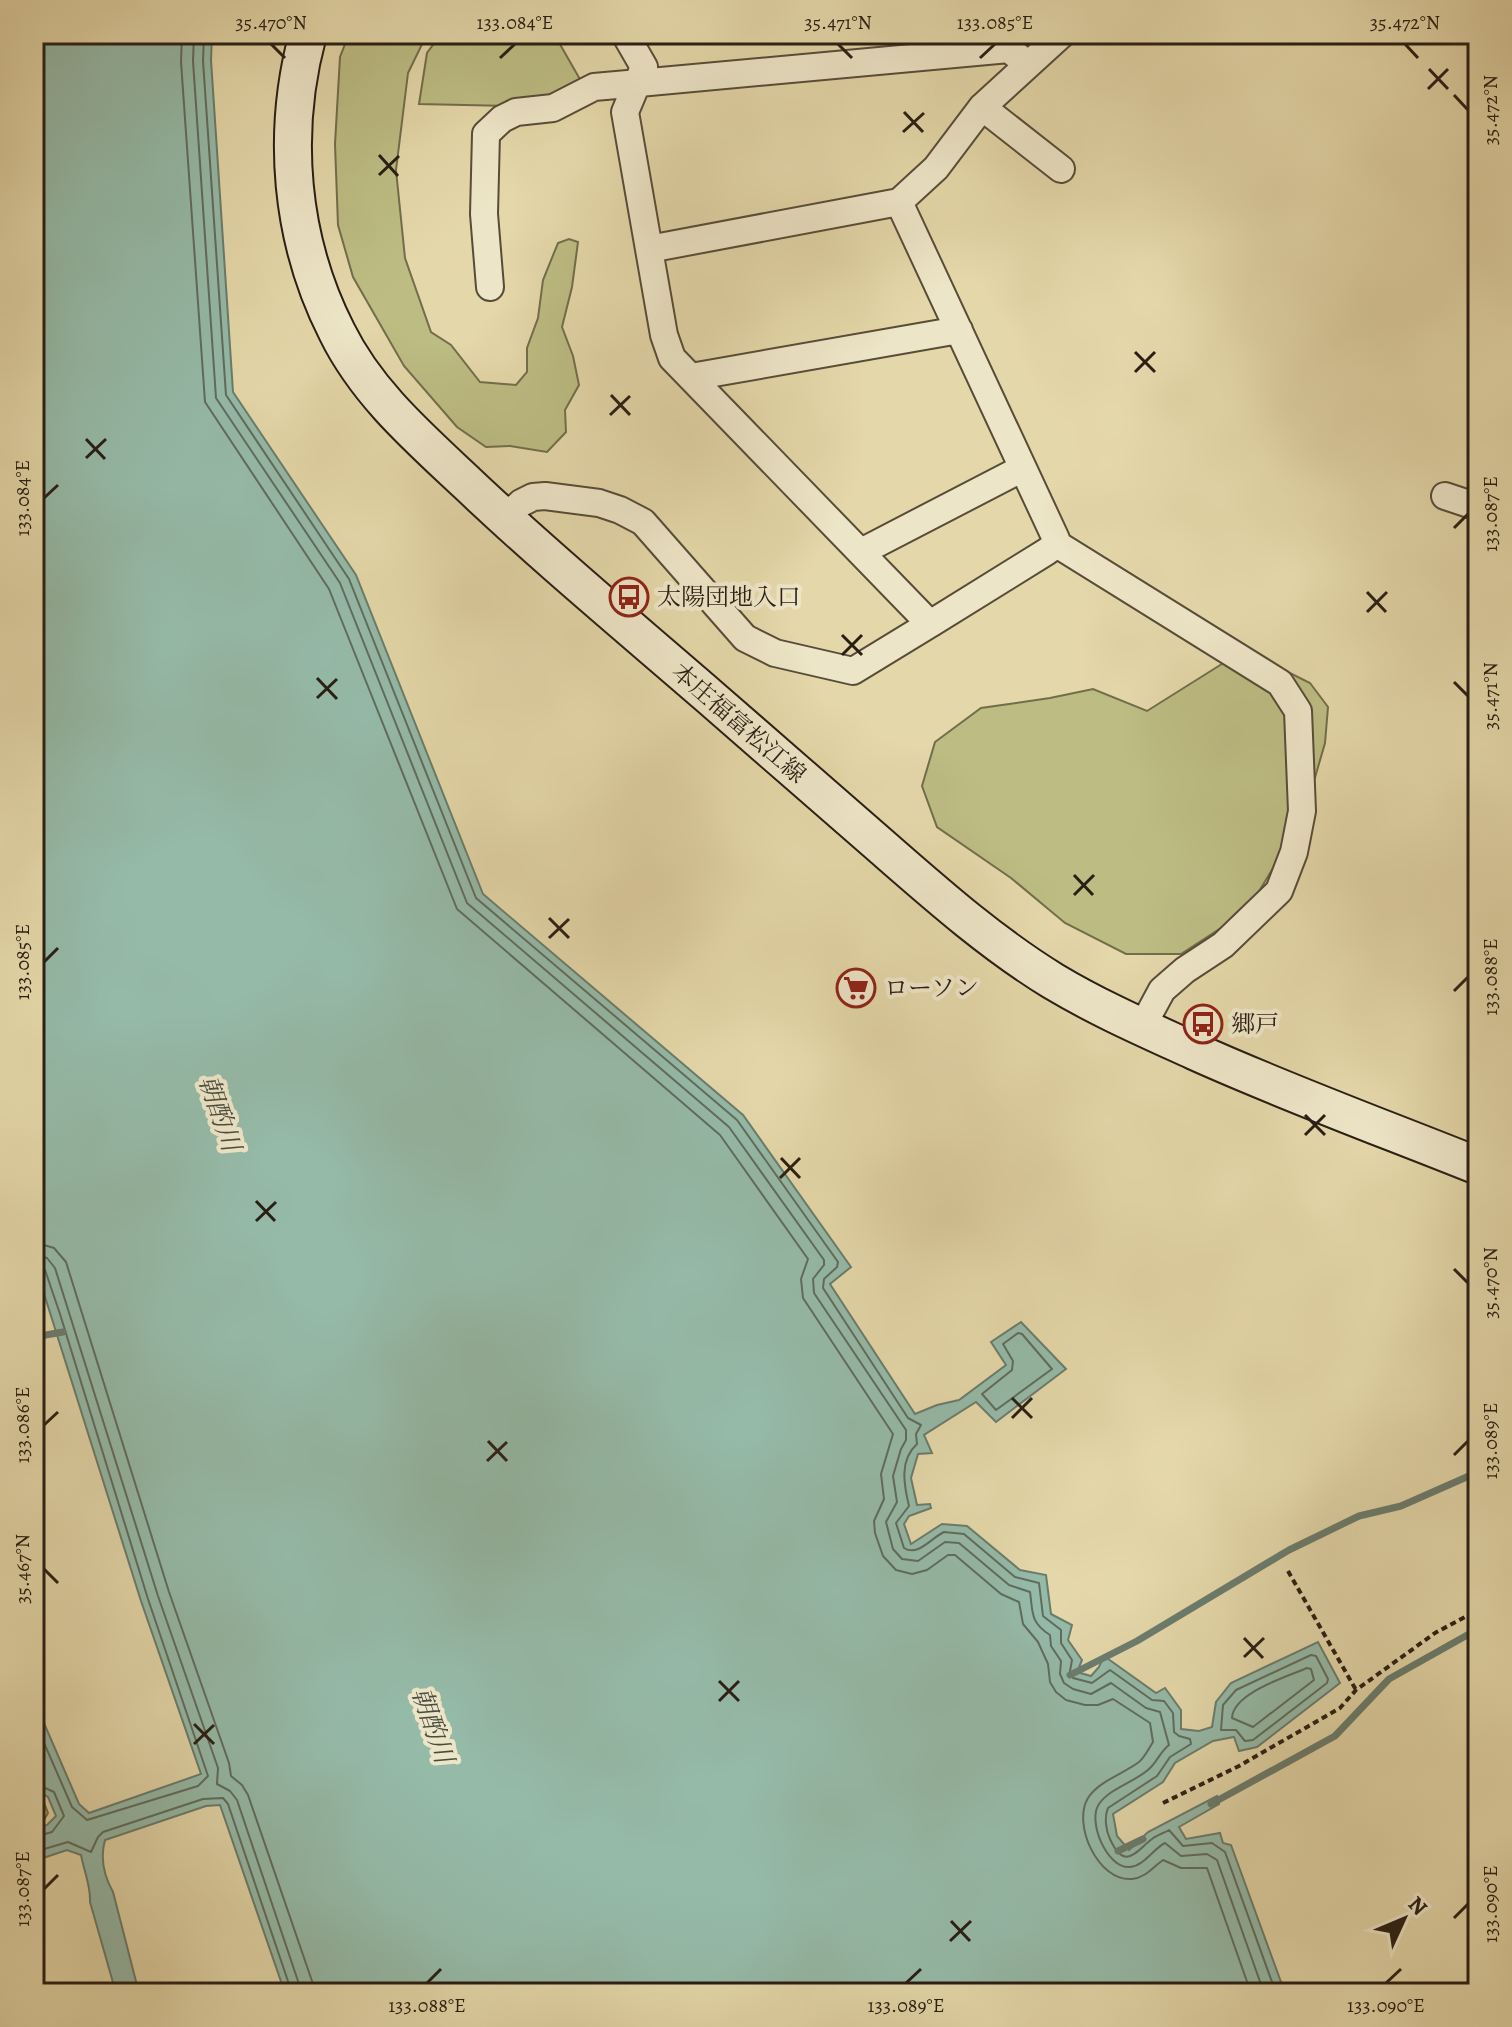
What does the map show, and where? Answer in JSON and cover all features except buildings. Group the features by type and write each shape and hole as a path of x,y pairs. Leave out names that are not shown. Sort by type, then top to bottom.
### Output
{"main road":[{"name":"本庄福富松江線","path":"308,34 296,92 293,173 304,239 323,301 343,344 396,416 504,518 971,922 1052,980 1142,1027 1248,1075 1478,1166"}],"street":[{"path":"625,34 644,67 625,112 664,335 672,358 930,624"},
{"path":"649,249 899,202 936,168 982,107 1062,34"},
{"path":"490,287 484,214 486,134 516,112 553,108 594,87 1009,49 1027,64"},
{"path":"982,107 1061,169"},
{"path":"899,202 1053,532 1055,543 1280,683 1298,711 1302,811 1294,852 1279,891 1223,945 1185,970 1162,990 1142,1027"},
{"path":"691,377 959,330"},
{"path":"861,552 1023,468"},
{"path":"504,518 521,503 545,496 599,503 620,510 643,522 745,638 775,653 853,671 1046,552 1055,543"},
{"path":"1445,496 1478,507"}],"path":[{"path":"1288,1571 1356,1690"},
{"path":"1163,1803 1289,1739 1340,1708 1356,1690 1435,1633 1478,1610"}],"green space":[{"path":"349,34 427,34 408,73 396,170 405,258 431,332 451,345 480,382 516,385 527,372 527,348 538,318 543,280 558,243 569,239 578,242 572,287 562,327 579,385 565,410 566,432 547,452 510,446 486,447 457,427 404,366 353,277 338,225 335,144 340,57"},
{"path":"441,34 565,34 557,39 581,81 552,96 516,106 419,104 427,53"},
{"path":"1233,657 1286,671 1310,683 1328,707 1325,743 1303,819 1247,911 1181,954 1126,954 1065,923 1011,878 937,827 922,786 935,742 981,708 1093,689 1147,711"},
{"path":"34,1798 44,1803 48,1813 44,1820 34,1824"}],"water":[{"name":"朝酌川","path":"34,34 212,34 211,60 233,392 356,575 483,894 743,1115 851,1267 830,1284 915,1414 959,1400 1006,1365 991,1342 1021,1322 1066,1369 996,1422 976,1402 924,1435 932,1453 918,1454 911,1478 917,1505 930,1504 931,1508 909,1516 904,1524 911,1544 942,1524 967,1526 1020,1570 1046,1575 1051,1614 1072,1625 1068,1640 1082,1660 1077,1672 1091,1676 1104,1656 1156,1693 1165,1688 1181,1710 1181,1729 1199,1731 1212,1727 1216,1702 1231,1683 1318,1642 1340,1683 1257,1747 1239,1751 1234,1737 1213,1741 1175,1763 1163,1782 1113,1814 1117,1836 1129,1850 1148,1832 1217,1796 1219,1804 1179,1827 1186,1839 1220,1833 1223,1843 1231,1845 1285,1993 285,1993 220,1805 206,1806 105,1840 105,1873 113,1892 139,1993 116,1993 90,1902 81,1855 67,1850 34,1861 34,1830 47,1825 56,1816 48,1797 34,1789 34,1700 79,1804 89,1813 201,1774 141,1601 34,1262"}],"waterway":[{"path":"34,1337 63,1332"},
{"path":"1070,1675 1137,1641 1289,1550 1359,1516 1401,1506 1478,1472"},
{"path":"1211,1804 1335,1736 1389,1679 1478,1629"},
{"path":"1118,1851 1143,1839"}],"place":[{"name":"太陽団地入口","path":"629,597"},
{"name":"ローソン","path":"856,988"},
{"name":"郷戸","path":"1203,1024"}]}
